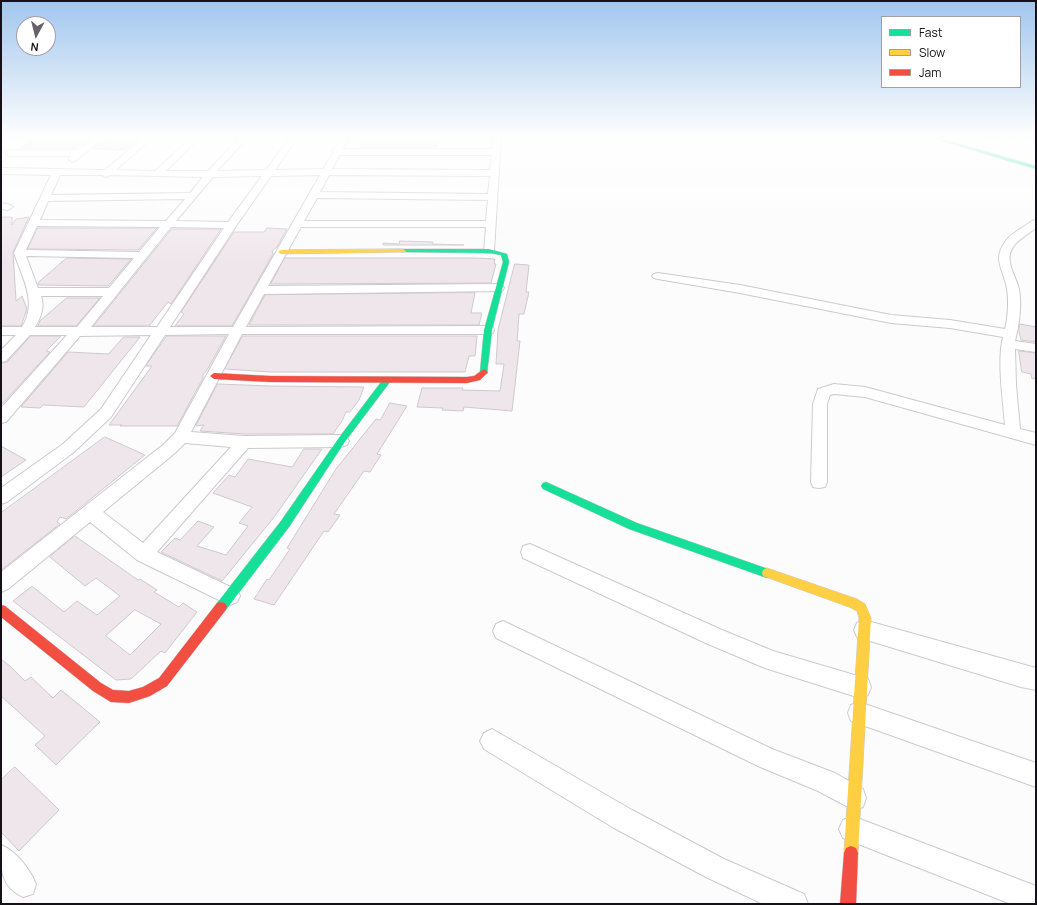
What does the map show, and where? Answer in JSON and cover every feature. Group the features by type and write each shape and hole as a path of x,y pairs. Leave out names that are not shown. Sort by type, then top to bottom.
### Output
{"street":[{"path":"1,358 26,332 36,315 37,307 34,292 20,253 54,179"},
{"path":"1,418 78,332 142,255 194,196 206,179"},
{"path":"1,497 63,453 87,433 106,413 231,224 265,179"},
{"path":"1,583 169,449 182,436 237,331 298,224 321,179"},
{"path":"489,251 494,179"},
{"path":"313,195 493,197"},
{"path":"46,198 194,196"},
{"path":"33,223 231,224"},
{"path":"1013,432 1009,385 1009,339 1013,322 1013,289 1004,262 1004,251 1010,242 1036,223"},
{"path":"298,224 491,224"},
{"path":"214,376 270,379 467,380 477,378 484,372 488,330 506,258 500,252 281,252"},
{"path":"20,253 142,255"},
{"path":"658,276 740,289 891,318 950,324 1009,339 1036,348"},
{"path":"261,290 498,288"},
{"path":"34,292 112,292"},
{"path":"1,332 488,330"},
{"path":"1,610 97,687 111,696 129,697 146,692 163,682 285,524 341,441 387,380"},
{"path":"819,482 820,404 823,392 834,389 865,392 1036,439"},
{"path":"182,436 244,442 341,441"},
{"path":"144,554 216,476 244,442"},
{"path":"546,486 633,526 853,603 862,608 865,618 848,904"},
{"path":"90,512 144,554 230,596"},
{"path":"530,552 723,640 774,661 860,687"},
{"path":"864,630 1021,676 1036,679"},
{"path":"503,631 766,758 826,782 854,798"},
{"path":"859,713 1036,775"},
{"path":"492,741 623,819 715,868 794,904"},
{"path":"852,829 1036,900"},
{"path":"1,858 23,884"}],"building":[{"path":"1,217 12,217 12,225 16,219 29,217 13,252 16,301 22,296 27,309 21,326 1,326"},
{"path":"38,228 157,228 138,250 28,249"},
{"path":"267,228 287,229 277,247 272,251 273,254 232,326 175,326 184,314 181,312 234,232 264,232"},
{"path":"172,229 221,229 171,304 168,302 149,326 94,326"},
{"path":"400,241 464,245 383,245 383,243 399,244"},
{"path":"67,258 131,259 108,286 38,285 38,283"},
{"path":"285,258 476,258 495,259 494,264 496,264 491,283 271,284"},
{"path":"515,264 529,265 526,292 529,292 524,314 519,314 517,341 520,341 512,411 464,407 463,411 442,410 443,408 417,407 422,388 463,388 462,390 500,391 504,364 496,364 498,330"},
{"path":"475,293 471,313 482,313 479,325 249,325 265,295"},
{"path":"67,298 100,298 76,326 38,326 40,321"},
{"path":"1020,324 1036,327 1036,342 1021,340 1019,332"},
{"path":"31,336 61,336 46,351 50,352 1,405 1,363 7,362"},
{"path":"167,336 226,336 203,375 203,378 177,426 109,425 152,366 146,366"},
{"path":"243,336 477,336 475,356 469,356 465,372 270,372 225,369"},
{"path":"124,337 140,337 84,407 43,405 40,408 21,407 68,352 108,354"},
{"path":"1019,351 1036,353 1036,378 1032,379 1031,374 1022,372"},
{"path":"218,384 364,387 359,400 350,412 346,412 333,434 244,434 200,431 204,425 196,426"},
{"path":"390,403 407,406 377,454 381,455 370,472 364,471 334,514 340,515 328,532 324,531 274,605 254,599 290,549 287,548 336,469 376,419 380,420"},
{"path":"105,437 145,455 66,519 60,517 57,522 60,524 1,570 1,513"},
{"path":"1,446 26,460 1,477"},
{"path":"304,449 322,449 275,516 222,581 161,552 175,538 180,540 198,521 214,527 197,546 226,555 248,526 239,523 252,507 213,493 229,475 235,477 248,459 292,467"},
{"path":"75,536 138,580 140,579 157,590 154,592 179,607 183,603 197,612 165,653 161,651 131,679 116,680 13,601 32,586 64,612 77,601 97,615 120,596 96,578 85,586 50,557","holes":["135,610 161,624 130,655 106,636"]},
{"path":"1,659 25,681 31,677 53,698 61,690 100,722 56,765 35,745 45,736 1,696"},
{"path":"15,767 59,810 19,851 1,832 1,780"}],"traffic: fast":[{"path":"403,251 489,251 504,254 506,262 488,330 484,372"},
{"path":"221,607 285,524 341,441 387,380"},
{"path":"546,486 633,526 767,573"}],"traffic: slow":[{"path":"281,252 403,251"},
{"path":"767,573 853,603 861,608 865,618 851,853"}],"traffic: jam":[{"path":"214,376 270,379 467,380 477,378 484,372"},
{"path":"1,610 97,687 111,696 129,697 146,692 163,682 221,607"},
{"path":"848,904 851,853"}]}
